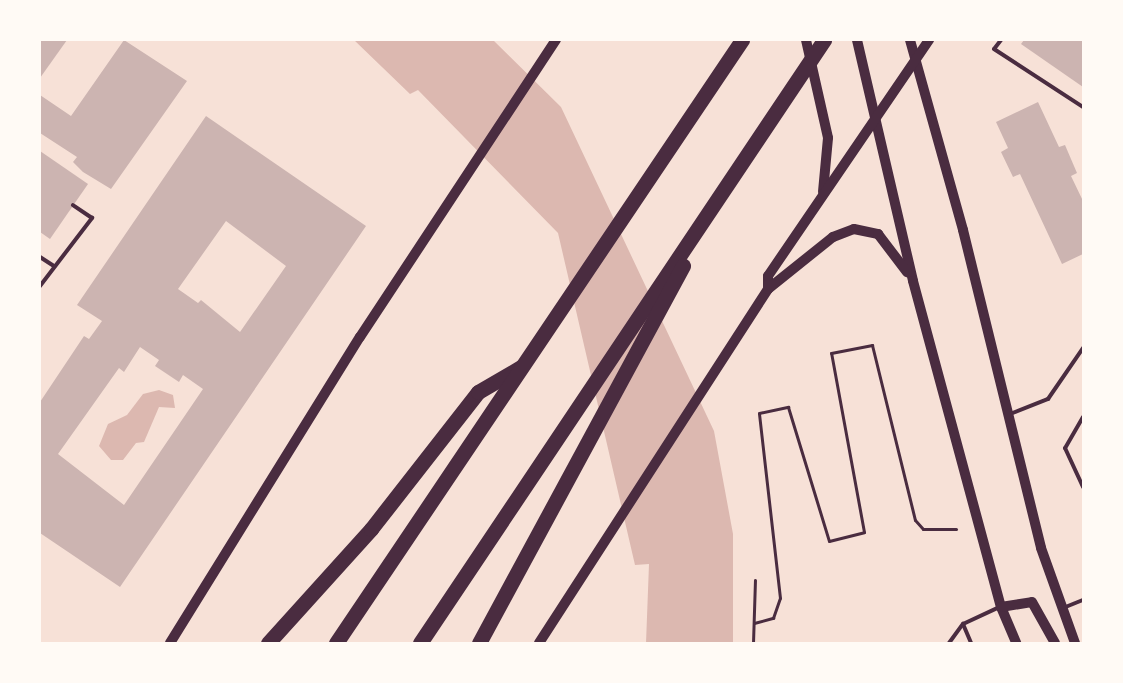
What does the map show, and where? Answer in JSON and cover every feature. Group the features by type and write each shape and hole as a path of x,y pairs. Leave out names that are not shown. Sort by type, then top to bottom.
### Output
{"highway":[{"path":"336,643 742,40"},
{"path":"420,643 824,40"},
{"path":"479,643 727,184"},
{"path":"268,643 372,529 478,392 524,365"}],"main road":[{"path":"170,643 417,250 556,40"},
{"path":"806,40 828,138 823,195"},
{"path":"857,40 872,120 913,281 1002,607 1016,643"},
{"path":"910,40 1061,609 1075,643"},
{"path":"768,289 768,276 872,120 929,40"},
{"path":"539,643 768,289 833,237 854,229 872,231 888,242 913,281"},
{"path":"1002,607 1032,602 1055,643"}],"lane":[{"path":"1001,40 994,49 1083,107"},
{"path":"40,286 92,218 73,205"},
{"path":"40,257 54,266"},
{"path":"1010,414 1048,399 1083,348"},
{"path":"1083,417 1065,448 1083,487"},
{"path":"1061,609 1083,600"},
{"path":"948,643 963,624 1002,607"},
{"path":"963,624 971,643"}],"path":[{"path":"754,623 773,618 780,598 759,413 788,407 829,541 864,532 831,353 872,345 915,520 923,529 956,529"},
{"path":"753,643 755,580"}],"shaded area":[{"path":"354,40 493,40 561,107 714,431 733,534 733,643 646,643 649,564 635,565 558,233 418,90 410,94"},
{"path":"159,390 173,395 175,408 159,407 144,442 136,443 123,460 111,460 99,446 108,424 127,415 143,394"}],"building":[{"path":"40,40 67,40 40,78"},
{"path":"124,40 187,81 111,189 83,172 73,162 77,157 40,133 40,95 71,116"},
{"path":"1024,40 1083,40 1083,87 1021,44"},
{"path":"1038,102 1059,147 1065,145 1077,173 1071,176 1083,201 1083,254 1062,264 1020,174 1013,177 1001,152 1008,148 996,122"},
{"path":"206,116 366,226 120,587 40,533 40,402 84,336 89,339 102,321 77,305","holes":["226,221 286,266 240,332 201,300 198,303 178,289","140,347 159,360 155,366 179,382 183,375 203,389 124,505 58,454 119,368 124,372"]},
{"path":"40,151 88,184 50,239 40,232"}]}
